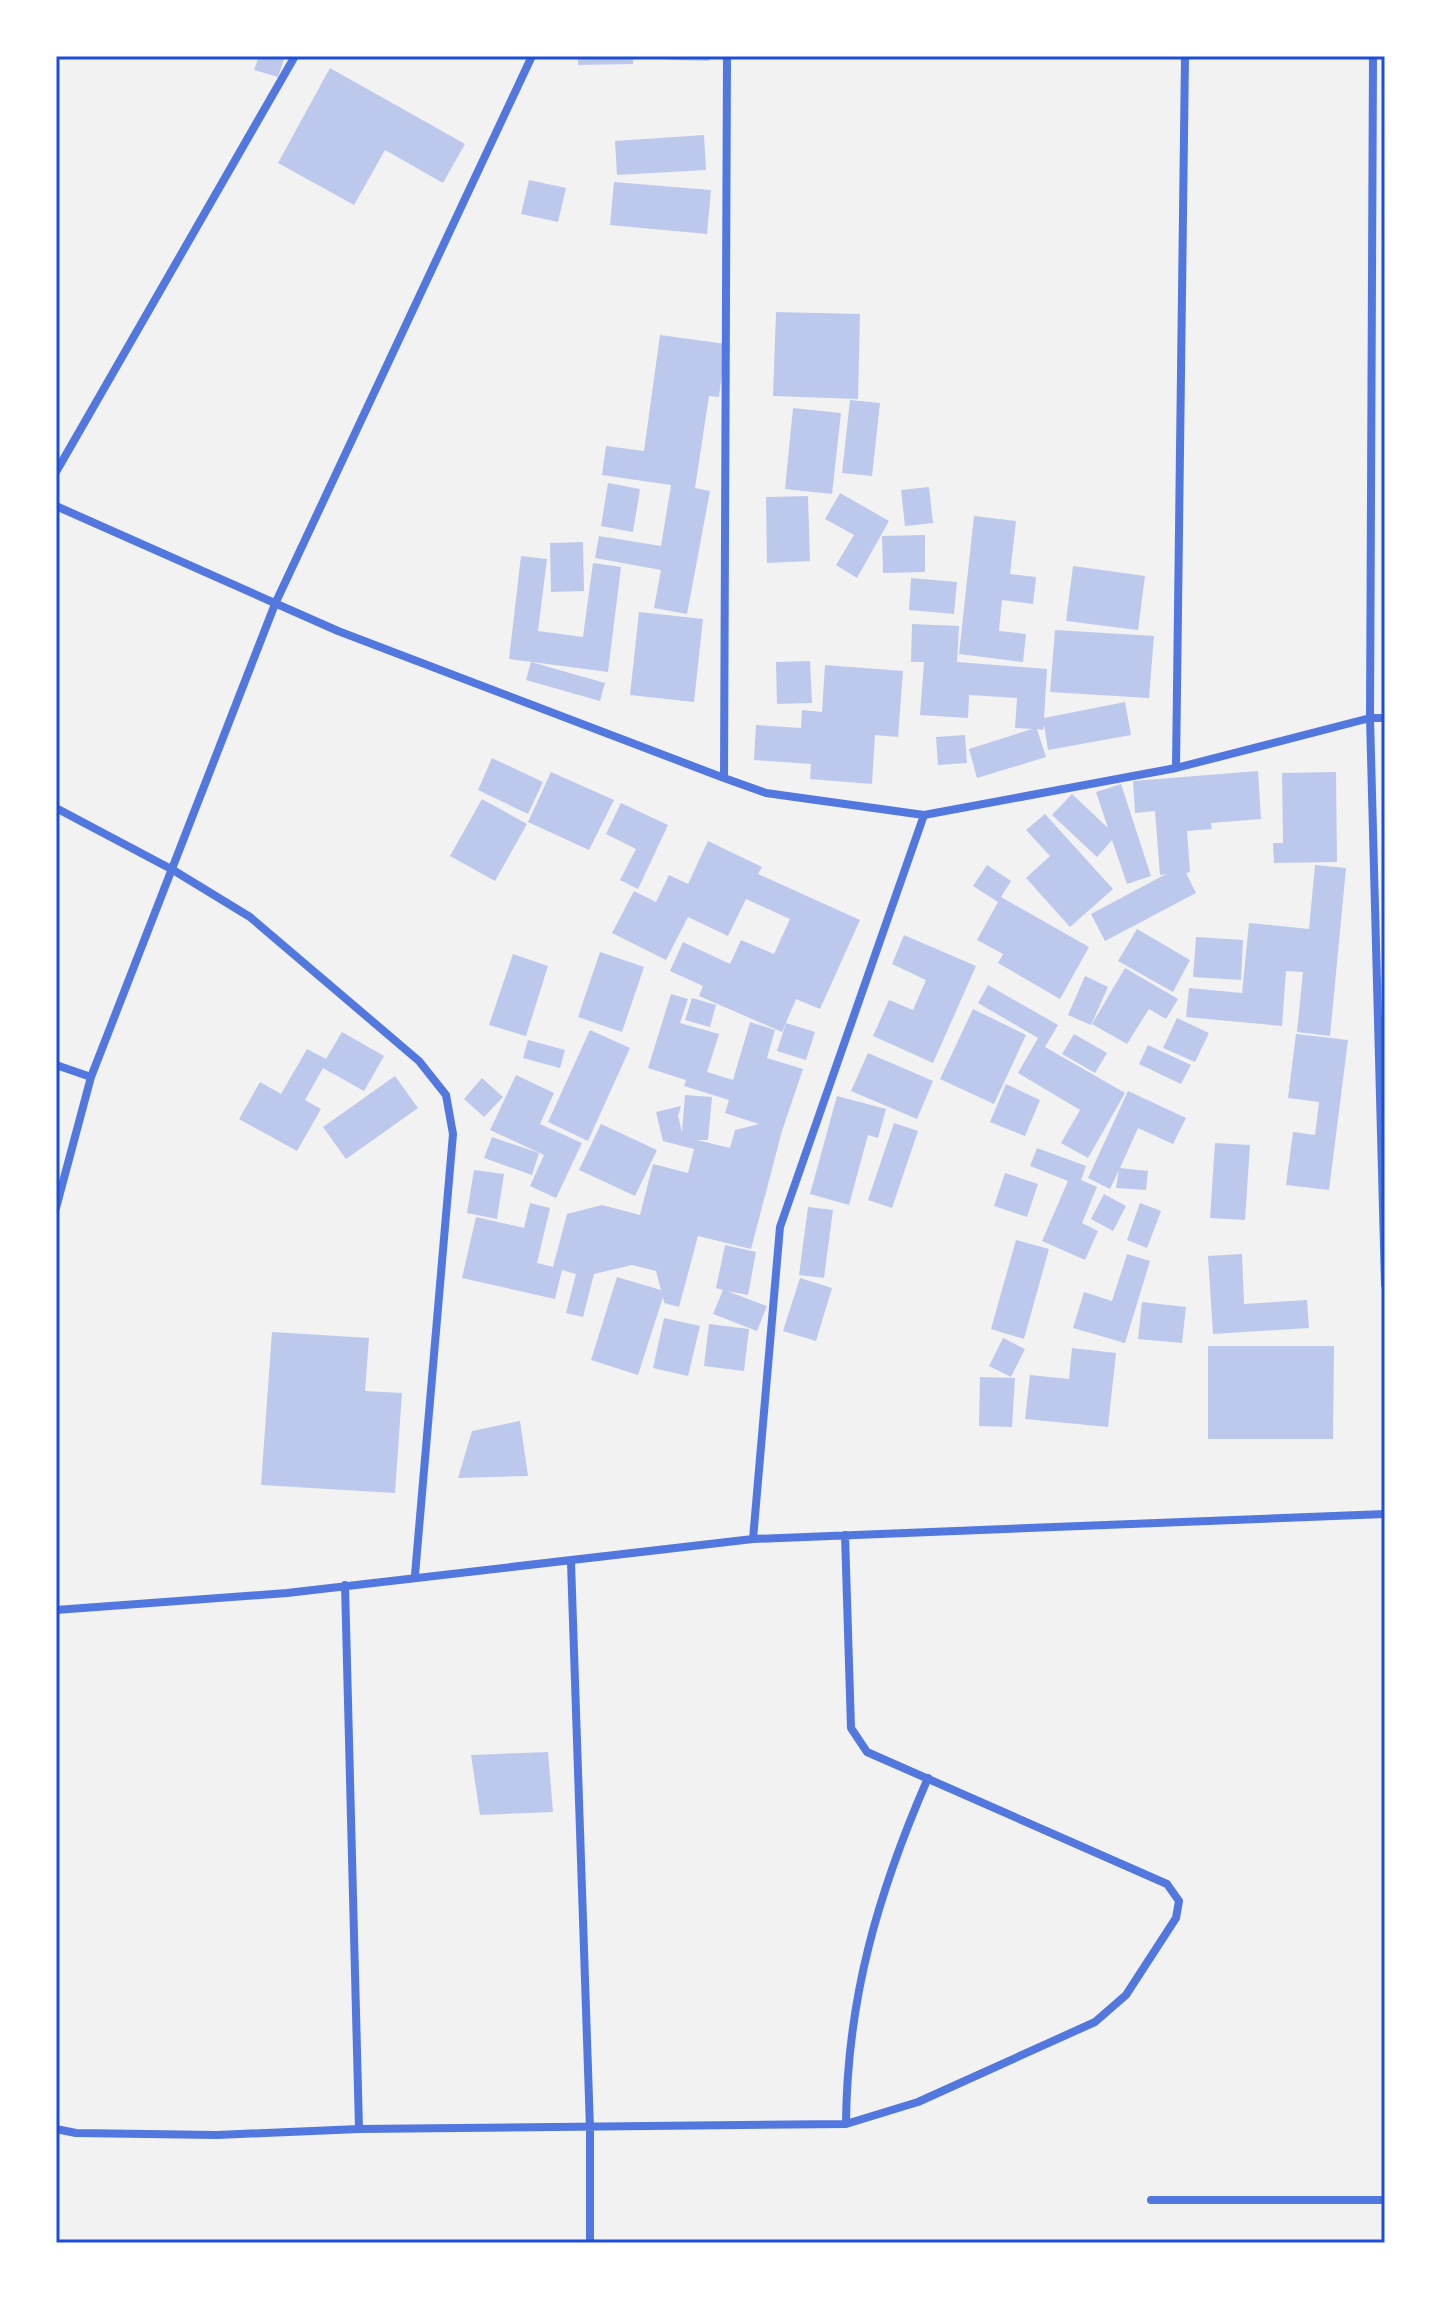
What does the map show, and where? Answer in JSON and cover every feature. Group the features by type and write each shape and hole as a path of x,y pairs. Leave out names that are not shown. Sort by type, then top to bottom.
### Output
{"street":[{"path":"56,472 295,56"},
{"path":"56,1208 91,1077 275,604 532,56"},
{"path":"724,778 727,56"},
{"path":"1176,768 1185,56"},
{"path":"1373,56 1370,718 1385,1285"},
{"path":"56,506 338,631 766,793 924,815 1176,768 1370,718 1385,718"},
{"path":"56,808 173,870 250,917 419,1061 446,1095 453,1134 415,1575"},
{"path":"753,1539 780,1227 924,815"},
{"path":"56,1065 91,1077"},
{"path":"56,1610 287,1593 415,1575 571,1562 753,1539 1385,1514"},
{"path":"56,2129 76,2133 217,2135 359,2129 846,2124 918,2102 1095,2022 1126,1995 1176,1918 1179,1901 1167,1884 867,1752 851,1728 845,1535"},
{"path":"571,1562 590,2129 590,2243"},
{"path":"345,1585 359,2129"},
{"path":"846,2124 847,2061 859,1978 894,1855 928,1778"},
{"path":"1151,2200 1385,2200"}],"building":[{"path":"259,56 285,56 278,77 254,70"},
{"path":"578,56 633,56 633,64 578,65"},
{"path":"647,56 709,56 709,61 673,60"},
{"path":"330,68 465,144 443,183 385,150 354,205 278,163"},
{"path":"704,135 706,170 617,175 615,141"},
{"path":"529,180 566,188 558,222 521,214"},
{"path":"614,182 711,190 707,234 610,225"},
{"path":"776,312 860,314 858,399 773,396"},
{"path":"660,335 726,344 719,397 709,396 695,488 710,491 687,614 654,608 661,570 595,558 599,536 661,546 671,485 602,475 606,446 644,451"},
{"path":"850,400 880,403 872,476 842,473"},
{"path":"793,408 841,413 832,494 785,489"},
{"path":"608,483 640,489 633,532 601,526"},
{"path":"929,487 933,523 905,526 901,490"},
{"path":"840,493 889,521 857,578 836,565 854,535 825,519"},
{"path":"808,496 810,561 767,563 766,497"},
{"path":"974,516 1016,521 1010,574 1036,577 1033,604 1002,600 999,631 1026,634 1023,662 959,654"},
{"path":"925,535 925,572 883,573 882,536"},
{"path":"583,542 584,591 551,592 550,543"},
{"path":"521,556 547,559 538,631 583,637 593,563 621,567 608,672 509,659"},
{"path":"1073,566 1145,576 1138,630 1066,621"},
{"path":"911,578 957,582 954,614 909,610"},
{"path":"639,612 703,619 694,702 630,695"},
{"path":"912,624 959,626 957,662 1047,669 1044,718 1125,702 1131,735 1048,750 1044,725 1043,730 1037,729 1046,757 977,778 969,749 1032,729 1015,728 1017,698 969,695 968,718 920,715 924,662 911,662"},
{"path":"1055,630 1154,636 1149,698 1050,692"},
{"path":"810,661 812,703 777,704 776,662"},
{"path":"531,662 605,683 600,701 526,680"},
{"path":"825,665 903,671 898,737 875,735 872,784 810,779 811,764 754,760 756,725 801,728 802,710 822,712"},
{"path":"965,735 967,763 938,765 936,737"},
{"path":"492,758 543,782 528,814 478,790"},
{"path":"1258,771 1261,819 1211,823 1212,829 1187,831 1190,872 1186,873 1196,893 1105,941 1091,914 1166,874 1160,875 1155,811 1135,813 1133,781"},
{"path":"551,772 614,800 589,850 528,822"},
{"path":"1336,772 1337,862 1274,863 1273,843 1283,843 1282,773"},
{"path":"1121,784 1151,876 1127,884 1112,840 1097,857 1052,815 1072,794 1108,828 1096,792"},
{"path":"482,799 527,824 495,881 450,856"},
{"path":"621,803 668,825 638,889 620,880 636,849 606,834"},
{"path":"1045,814 1113,889 1070,927 1026,878 1050,856 1026,830"},
{"path":"708,841 762,867 758,874 860,920 820,1009 796,999 782,1032 699,996 703,986 670,971 683,942 730,964 741,940 774,954 790,919 746,899 728,936 688,917 666,960 612,933 634,891 656,902 669,875 688,884"},
{"path":"987,865 1011,881 1001,897 1089,947 1060,999 998,963 1003,954 977,940 998,902 973,886"},
{"path":"1315,865 1346,868 1330,1036 1297,1032 1303,972 1286,971 1282,1026 1186,1017 1189,988 1242,993 1249,923 1309,929"},
{"path":"1137,929 1190,960 1173,992 1118,961"},
{"path":"904,935 976,966 933,1063 873,1036 889,1000 913,1010 926,980 892,964"},
{"path":"1196,937 1243,940 1241,980 1193,977"},
{"path":"600,952 644,967 622,1032 578,1017"},
{"path":"513,954 548,966 526,1036 489,1025"},
{"path":"1125,968 1178,999 1166,1019 1149,1009 1127,1044 1092,1024"},
{"path":"1085,976 1108,987 1091,1025 1068,1015"},
{"path":"988,985 1058,1025 1045,1047 1125,1093 1088,1158 1061,1143 1080,1110 1018,1073 1038,1038 978,1003"},
{"path":"671,994 688,999 680,1023 719,1034 707,1072 733,1080 750,1022 775,1030 767,1058 803,1069 782,1131 751,1249 698,1236 679,1307 664,1303 663,1297 638,1375 591,1360 617,1277 661,1290 656,1271 632,1265 594,1274 583,1317 566,1313 576,1274 562,1270 555,1299 462,1278 476,1217 524,1228 530,1203 550,1208 537,1263 553,1267 567,1214 602,1205 640,1215 653,1164 688,1173 694,1149 663,1141 656,1112 681,1106 678,1116 682,1132 685,1095 712,1097 708,1140 697,1140 730,1148 735,1130 759,1124 725,1113 729,1100 684,1086 686,1080 648,1068"},
{"path":"692,998 716,1005 710,1027 685,1020"},
{"path":"973,1009 1026,1035 994,1104 940,1079"},
{"path":"1177,1018 1209,1033 1195,1062 1163,1048"},
{"path":"786,1023 815,1032 806,1060 777,1051"},
{"path":"590,1030 630,1048 588,1141 548,1122"},
{"path":"342,1032 384,1056 364,1091 323,1068 305,1100 321,1109 297,1151 239,1119 260,1082 281,1094 307,1049 326,1059"},
{"path":"1074,1034 1107,1053 1095,1073 1062,1054"},
{"path":"1296,1034 1348,1040 1329,1190 1286,1185 1293,1132 1315,1135 1319,1102 1288,1098"},
{"path":"528,1040 565,1050 560,1068 523,1058"},
{"path":"1148,1045 1191,1065 1181,1084 1139,1064"},
{"path":"868,1053 933,1081 917,1119 851,1091"},
{"path":"516,1075 554,1093 540,1124 582,1143 556,1198 530,1186 544,1155 490,1130"},
{"path":"395,1076 418,1108 346,1159 323,1127"},
{"path":"482,1078 503,1097 484,1117 464,1099"},
{"path":"1006,1084 1040,1100 1025,1136 990,1122"},
{"path":"1128,1091 1186,1118 1173,1144 1138,1128 1120,1168 1148,1171 1146,1190 1116,1188 1119,1170 1110,1189 1088,1178"},
{"path":"837,1096 886,1109 878,1138 868,1135 849,1205 810,1194"},
{"path":"894,1123 918,1131 892,1208 868,1200"},
{"path":"601,1124 657,1150 635,1196 579,1170"},
{"path":"492,1137 539,1153 532,1175 484,1158"},
{"path":"1215,1143 1250,1145 1245,1220 1210,1218"},
{"path":"1037,1148 1086,1166 1081,1180 1097,1187 1082,1223 1098,1231 1085,1260 1042,1241 1068,1181 1030,1166"},
{"path":"474,1170 504,1174 497,1219 467,1213"},
{"path":"1005,1173 1038,1184 1027,1217 994,1206"},
{"path":"1104,1194 1126,1206 1113,1231 1091,1219"},
{"path":"1140,1203 1161,1211 1147,1248 1127,1240"},
{"path":"808,1207 833,1210 824,1278 799,1275"},
{"path":"1016,1240 1049,1249 1024,1339 991,1329"},
{"path":"725,1245 756,1252 748,1295 727,1291 767,1306 757,1331 713,1314 723,1290 716,1288"},
{"path":"1127,1254 1150,1261 1125,1343 1073,1328 1084,1292 1112,1301"},
{"path":"1242,1254 1244,1304 1307,1300 1309,1328 1213,1334 1208,1256"},
{"path":"800,1278 832,1288 816,1341 783,1331"},
{"path":"1142,1302 1186,1307 1182,1343 1138,1339"},
{"path":"664,1318 700,1326 688,1376 653,1368"},
{"path":"709,1324 749,1329 744,1371 704,1366"},
{"path":"272,1332 369,1338 365,1391 402,1393 395,1493 261,1485"},
{"path":"1003,1338 1025,1349 1011,1377 989,1366"},
{"path":"1208,1346 1334,1346 1333,1439 1208,1439"},
{"path":"1072,1348 1116,1353 1108,1427 1025,1419 1030,1375 1069,1379"},
{"path":"980,1377 1015,1378 1012,1427 979,1426"},
{"path":"520,1421 528,1476 458,1478 472,1431"},
{"path":"548,1752 553,1812 480,1815 471,1755"}]}
